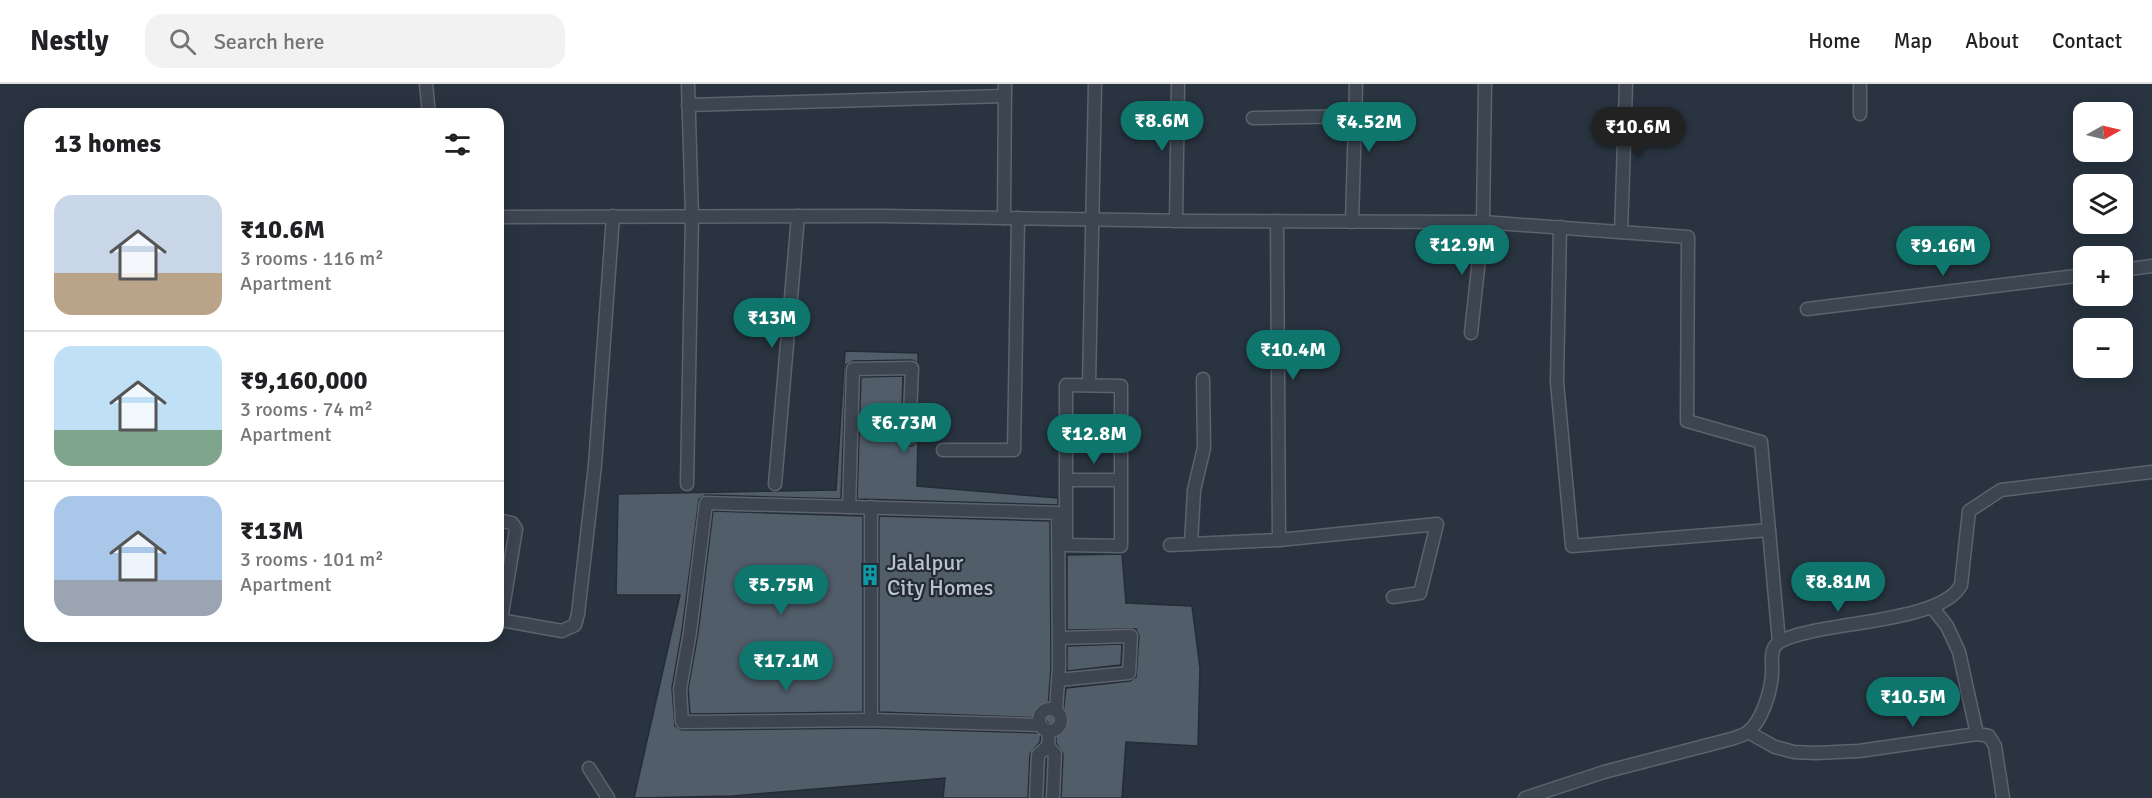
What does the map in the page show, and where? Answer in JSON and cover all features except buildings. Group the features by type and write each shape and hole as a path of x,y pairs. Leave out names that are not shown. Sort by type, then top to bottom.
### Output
{"street":[{"path":"426,84 428,108"},
{"path":"687,484 692,216 688,84"},
{"path":"1089,385 1095,84"},
{"path":"1176,221 1178,84"},
{"path":"1352,222 1356,84"},
{"path":"1471,333 1483,222 1485,84"},
{"path":"1621,232 1626,84"},
{"path":"1860,84 1860,114"},
{"path":"688,105 1005,90 1004,218"},
{"path":"1252,118 1355,116"},
{"path":"504,623 562,631 575,625 578,614 595,465 613,216"},
{"path":"775,484 798,216"},
{"path":"504,217 798,216 1483,222 1688,237 1687,421 1761,442 1779,642 1773,652 1772,674 1765,707 1748,732 1731,739 1604,772 1525,798"},
{"path":"943,450 1014,450 1018,218"},
{"path":"1277,221 1279,540"},
{"path":"1560,228 1557,382 1572,546 1769,530"},
{"path":"2133,269 2152,266"},
{"path":"1807,309 2073,275"},
{"path":"849,507 854,369 912,368 909,438"},
{"path":"1191,544 1194,490 1204,448 1203,379"},
{"path":"1066,385 1121,386 1121,546 1066,545 1066,480 1066,385"},
{"path":"1779,642 1796,636 1883,620 1932,606 1957,594 1961,585 1969,511 2001,490 2152,472"},
{"path":"1066,480 1121,480"},
{"path":"1045,728 871,720 682,722 680,689 690,632 706,503 1058,513 1059,638 1056,710 1049,708 1042,712 1039,718 1045,728 1048,746 1055,754 1053,798"},
{"path":"871,507 871,720"},
{"path":"504,521 512,523 516,529 504,599"},
{"path":"1170,546 1279,540 1437,524 1420,593 1394,597"},
{"path":"1932,606 1947,626 1959,652 1977,734"},
{"path":"1058,680 1129,674 1131,636 1059,638"},
{"path":"1748,732 1775,747 1794,752 1815,753 1859,751 1977,734 1989,736 1995,746 2003,798"},
{"path":"1036,798 1038,755 1048,746"},
{"path":"588,768 608,798"}],"place":[{"name":"Jalalpur City Homes","path":"870,575"}]}
